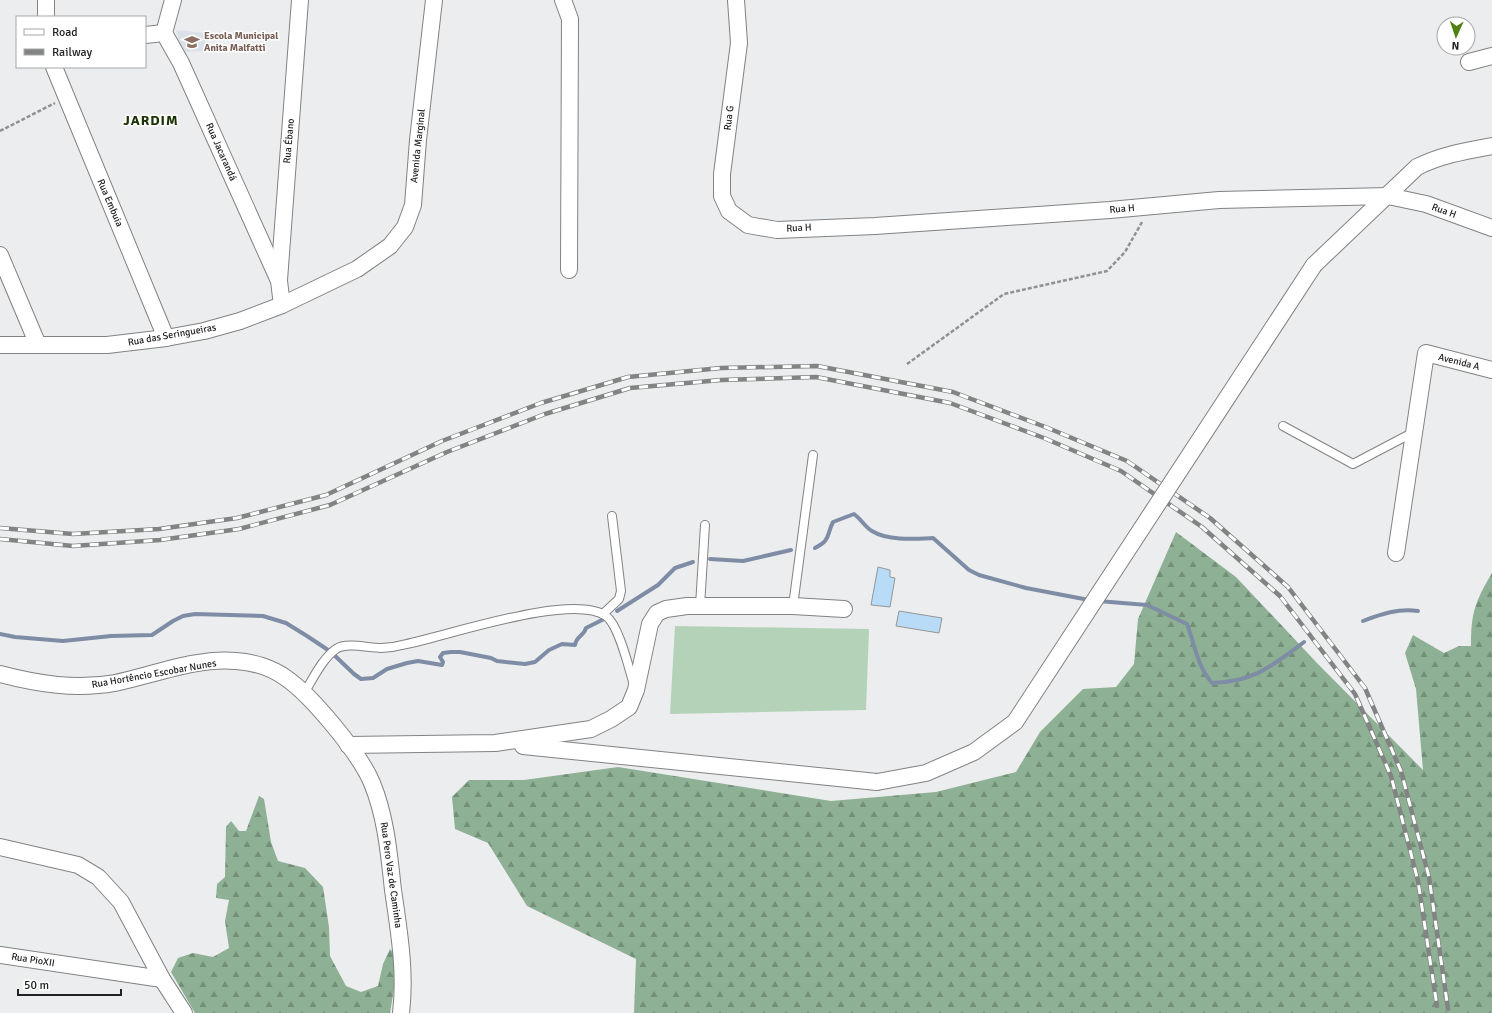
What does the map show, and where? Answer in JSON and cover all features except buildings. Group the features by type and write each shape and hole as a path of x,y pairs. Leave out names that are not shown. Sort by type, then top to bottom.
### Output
{"street":[{"path":"46,0 46,16"},
{"path":"146,35 164,33 173,0"},
{"name":"Rua Ébano","path":"279,281 300,0"},
{"name":"Avenida Marginal","path":"357,269 390,246 405,227 413,205 418,140 434,0"},
{"path":"563,0 570,19 568,270"},
{"name":"Rua G","path":"736,0 739,43 722,174 722,196 729,211 748,225"},
{"name":"Rua Jacarandá","path":"164,33 181,63 279,281 282,305"},
{"path":"1469,62 1492,56"},
{"name":"Rua Embuia","path":"54,68 166,338"},
{"path":"348,745 495,743 877,782 926,774 974,752 1015,722 1314,266 1417,167 1434,158 1456,152 1492,146"},
{"name":"Rua H","path":"748,225 777,230 875,226 1219,200 1388,196 1426,204 1492,228"},
{"path":"0,255 38,345"},
{"name":"Rua das Seringueiras","path":"0,344 107,345 166,338 204,331 240,321 282,305 357,269"},
{"name":"Avenida A","path":"1414,432 1426,354 1492,370"},
{"path":"1396,553 1414,432"},
{"path":"495,743 591,729 611,719 629,706 636,690 650,624 657,613 666,609 700,606 794,606 844,609"},
{"name":"Rua Hortêncio Escobar Nunes","path":"0,674 43,683 74,687 113,683 202,663 235,660 262,666 285,677 304,693 348,745"},
{"name":"Rua Pero Vaz de Caminha","path":"348,745 371,781 385,828 404,976 401,1013"},
{"path":"0,847 78,865 98,877 121,902 162,979 184,1013"},
{"name":"Rua PioXII","path":"0,955 162,979"}],"lane":[{"path":"1283,426 1353,464 1414,432"},
{"path":"794,606 813,455"},
{"path":"603,614 619,599 621,591 612,516"},
{"path":"700,606 705,525"},
{"path":"304,693 324,661 337,649 351,646 382,648 400,646 551,610 573,608 595,610 607,616 614,626 636,690"}],"path":[{"path":"0,130 66,97"},
{"path":"907,364 1004,294 1107,271 1125,252 1151,206"}],"shaded area":[{"name":"Escola Municipal Anita Malfatti","path":"176,30 206,33 205,51 182,52"}],"green space":[{"path":"1176,532 1236,577 1317,663 1423,770 1416,689 1405,653 1413,635 1444,653 1459,646 1471,646 1472,624 1475,608 1492,573 1492,1013 634,1013 636,959 527,906 488,843 455,829 452,797 469,780 524,780 618,767 831,801 936,792 1016,772 1040,732 1083,689 1116,687 1134,664 1138,619"},
{"path":"675,626 869,629 866,710 670,714"},
{"path":"259,796 264,799 271,842 278,861 305,868 323,887 329,927 330,956 346,986 361,992 378,986 383,964 390,949 396,955 395,983 390,1013 195,1013 171,972 178,958 193,953 213,957 229,948 225,921 229,900 216,898 217,884 225,877 226,827 231,821 239,831 246,831"}],"waterway":[{"path":"815,548 824,543 833,522 854,514 865,525 878,534 901,539 933,538 969,570 979,575 1026,588 1089,600"},
{"path":"710,559 743,561 791,550"},
{"path":"617,611 658,585 675,568 693,562"},
{"path":"1098,601 1147,605 1187,624 1203,670 1212,683 1240,680 1251,676 1272,665 1304,642"},
{"path":"1363,621 1397,611 1418,611"},
{"path":"0,634 15,637 63,641 111,636 152,635 183,616 195,614 263,616 286,623 307,636 331,652 361,679 373,678 387,669 418,661 442,665 443,662 440,657 443,653 451,652 460,652 491,658 497,661 525,664 535,662 549,650 562,644 575,645 586,628 604,619"}],"railway":[{"path":"0,528 73,534 159,529 237,518 326,495 442,441 541,403 628,377 721,368 817,366 953,392 1048,428 1127,461 1210,518 1288,587 1365,688 1401,771 1429,877 1448,1009"},
{"path":"0,539 73,546 160,540 239,529 330,505 447,452 545,414 630,388 721,380 816,377 950,403 1044,438 1121,471 1202,527 1280,596 1355,694 1391,776 1418,881 1437,1006"}],"place":[{"name":"Escola Municipal Anita Malfatti","path":"192,42"}],"district":[{"name":"JARDIM","path":"151,120"}]}
